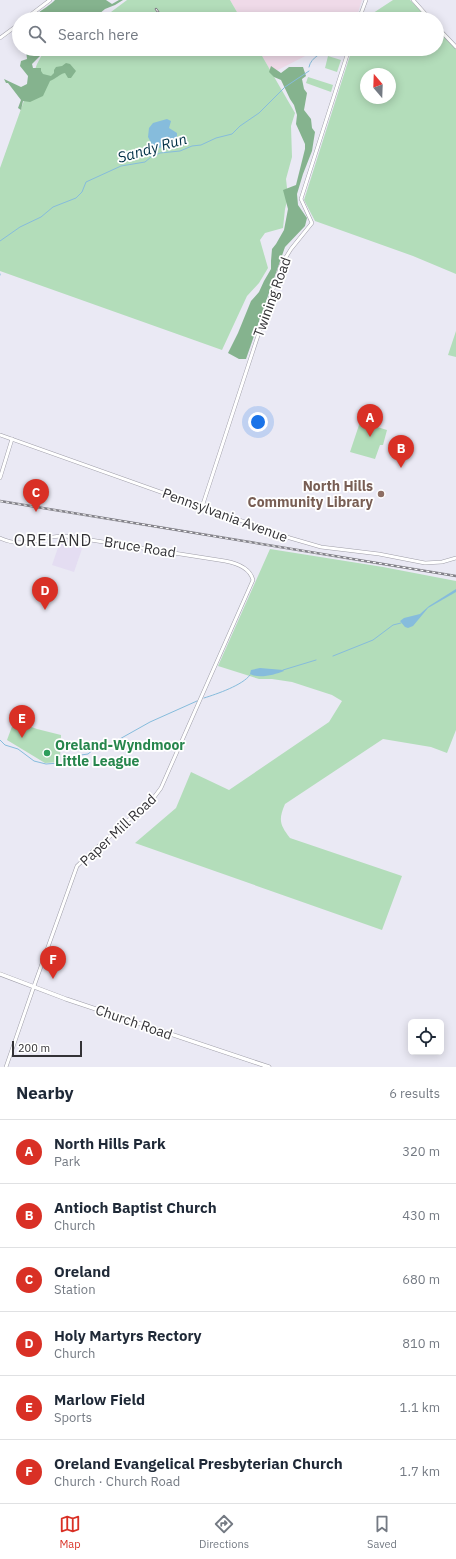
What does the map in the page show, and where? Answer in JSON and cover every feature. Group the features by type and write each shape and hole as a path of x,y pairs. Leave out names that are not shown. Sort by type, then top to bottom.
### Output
{"main road":[{"name":"Church Road","path":"0,974 123,1018 269,1067"}],"street":[{"path":"34,12 50,0"},
{"path":"362,12 366,0"},
{"path":"413,1 423,12"},
{"path":"0,38 12,29"},
{"path":"444,34 456,48"},
{"name":"Twining Road","path":"202,507 281,265 291,249 312,223 301,199 347,56"},
{"name":"Pennsylvania Avenue","path":"0,434 290,538 321,547 379,554 425,563 442,562 456,558"},
{"path":"0,478 12,439"},
{"name":"Bruce Road","path":"0,538 9,541 26,543 62,536 122,544 232,562 244,568 252,577"},
{"name":"Paper Mill Road","path":"6,1067 56,921 77,866 152,800 161,788 253,582 252,577"}],"shaded area":[{"path":"230,0 362,0 358,12 237,12"},
{"path":"262,56 305,56 272,73"},
{"path":"61,539 75,543 77,540 84,543 74,572 52,565"}],"green space":[{"path":"55,0 106,0 112,4 119,0 123,0 101,12 40,12"},
{"path":"127,0 230,0 237,12 111,12"},
{"path":"393,0 410,0 422,12 375,12"},
{"path":"444,35 456,48 456,274 413,256 315,221 304,200 350,56 444,56"},
{"path":"27,56 40,56 32,64 33,68 41,68 43,74 51,76 56,67 62,66 66,63 70,64 76,71 71,78 68,78 65,73 50,81 43,96 30,102 23,101 21,110 18,108 21,100 4,79 21,87 27,84 28,76 20,66 21,61 27,59"},
{"path":"41,56 262,56 295,113 291,126 292,157 286,179 288,197 283,228 265,233 260,240 268,268 259,283 247,296 222,350 0,271 0,168 37,64"},
{"path":"328,56 341,60 337,72 325,68"},
{"path":"271,66 281,73 289,67 303,67 306,76 302,79 304,89 307,93 304,110 311,119 312,128 315,132 312,151 297,194 298,205 307,218 305,226 285,247 246,359 239,359 228,353 251,301 259,292 271,269 272,249 284,230 288,209 283,190 296,185 305,149 305,144 296,124 297,115 294,105 281,80 274,77 269,72"},
{"path":"308,77 333,85 331,92 306,83"},
{"path":"456,331 456,357 448,355"},
{"path":"364,410 377,414 374,426 387,430 383,445 380,445 375,459 350,452"},
{"path":"270,549 383,567 456,581 456,730 447,753 431,747 383,739 285,804 281,814 282,826 290,838 402,876 382,930 135,843 176,808 191,772 229,790 329,722 342,701 332,695 292,682 259,679 218,666"},
{"path":"14,721 61,735 60,762 45,763 7,740"}],"water":[{"path":"167,119 171,121 169,128 177,133 177,141 168,147 156,148 155,150 148,137 149,128 153,123"},
{"path":"456,589 456,592 428,608 413,626 408,628 405,627 400,621 404,618 420,614 429,606"},
{"path":"260,668 284,671 262,676 250,674 251,670"}],"waterway":[{"name":"Sandy Run","path":"309,67 314,58 317,56"},
{"name":"Sandy Run","path":"0,241 20,227 41,217 53,207 76,198 82,192 86,182 121,166 145,162 151,157 160,153 180,151 232,134 240,126 259,113 285,87 309,71"},
{"path":"333,656 373,640 393,625 401,623"},
{"path":"283,670 316,660"},
{"path":"204,698 236,686 247,679 250,675"},
{"path":"64,763 76,759 81,755 88,754 94,749 109,745 150,722 197,701"},
{"path":"0,740 5,745 18,749 34,761 46,764 59,763"}],"railway":[{"path":"0,501 456,576"}],"place":[{"name":"North Hills Park","path":"370,437"},
{"name":"Antioch Baptist Church","path":"401,468"},
{"name":"North Hills Community Library","path":"381,494"},
{"name":"Oreland","path":"36,512"},
{"name":"Holy Martyrs Rectory","path":"45,610"},
{"name":"Marlow Field","path":"22,738"},
{"name":"Oreland-Wyndmoor Little League","path":"47,753"},
{"name":"Oreland Evangelical Presbyterian Church","path":"53,979"}],"district":[{"name":"ORELAND","path":"53,540"}]}
